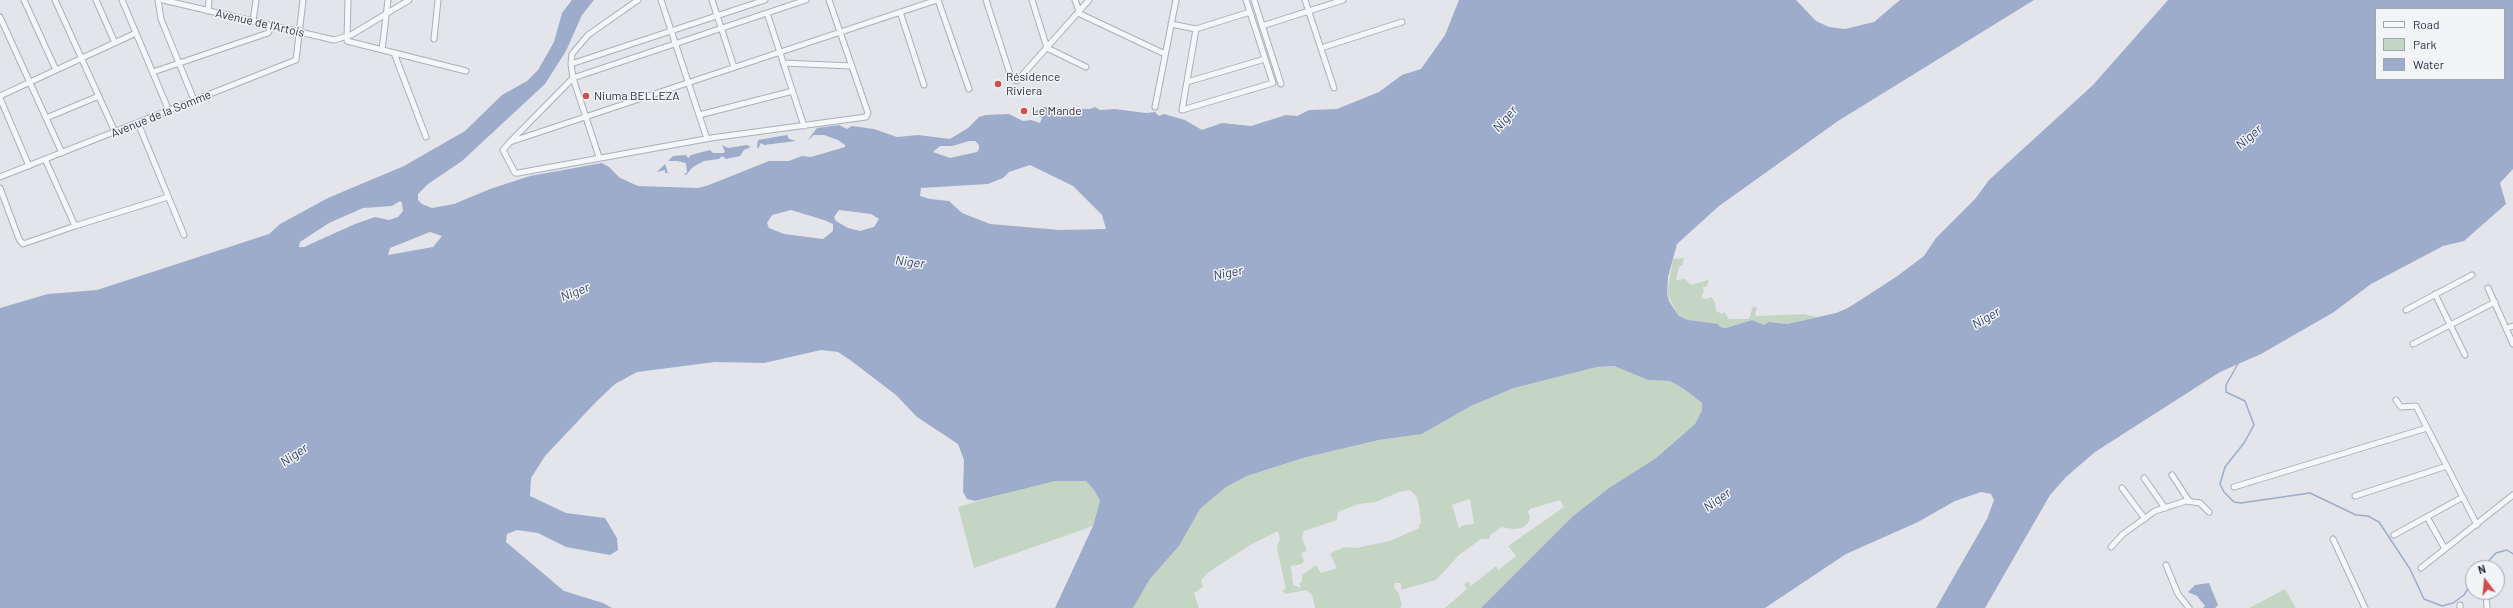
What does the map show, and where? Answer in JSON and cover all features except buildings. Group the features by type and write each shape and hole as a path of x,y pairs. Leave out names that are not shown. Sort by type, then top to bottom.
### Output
{"street":[{"path":"24,0 56,70"},
{"path":"55,0 115,132"},
{"path":"96,0 115,43"},
{"path":"122,0 169,110"},
{"path":"158,0 161,19 194,100"},
{"name":"Avenue de l'Artois","path":"163,0 334,40 345,37"},
{"path":"208,11 209,0"},
{"path":"253,21 256,0"},
{"path":"300,32 303,0"},
{"path":"348,0 346,41 466,71"},
{"path":"382,50 388,0"},
{"path":"345,37 409,0"},
{"path":"434,39 438,0"},
{"path":"599,157 573,78 571,64 572,54 588,35 638,0"},
{"path":"662,0 707,139"},
{"path":"712,0 734,67"},
{"path":"571,64 765,0"},
{"path":"806,0 573,78 503,150 517,174 599,157 707,139 867,116 829,0"},
{"path":"510,142 938,0 969,89"},
{"path":"986,0 1012,79 1020,79 1089,0"},
{"path":"1032,0 1047,48 1086,67"},
{"path":"1076,0 1078,12"},
{"path":"1155,107 1176,2 1168,0"},
{"path":"1196,29 1182,110 1273,83 1246,0"},
{"path":"1254,0 1282,84"},
{"path":"1305,0 1334,88"},
{"path":"1262,26 1343,0"},
{"path":"900,12 924,85"},
{"path":"1078,12 1165,54"},
{"path":"1171,24 1196,29 1250,12"},
{"path":"767,13 804,126"},
{"path":"0,17 62,153"},
{"path":"1321,48 1402,22"},
{"path":"153,72 268,33 272,26"},
{"name":"Avenue de la Somme","path":"0,177 296,60 300,32"},
{"path":"29,166 0,97 136,33"},
{"path":"394,53 426,137"},
{"path":"1187,82 1265,59"},
{"path":"783,63 851,66"},
{"path":"699,115 793,91"},
{"path":"46,118 99,96"},
{"path":"138,123 184,235"},
{"path":"45,159 75,226"},
{"path":"0,188 19,240 23,244 168,197"},
{"path":"2406,310 2472,275"},
{"path":"2488,288 2513,344"},
{"path":"2435,294 2465,355"},
{"path":"2412,344 2495,302"},
{"path":"2507,328 2513,326"},
{"path":"2396,400 2401,406 2416,406 2477,525"},
{"path":"2234,488 2427,428"},
{"path":"2355,496 2447,466"},
{"path":"2172,475 2188,501"},
{"path":"2144,478 2165,508"},
{"path":"2122,488 2145,519"},
{"path":"2421,568 2513,495"},
{"path":"2394,535 2463,498"},
{"path":"2111,547 2124,534 2151,513 2165,508 2188,501 2200,503 2209,512"},
{"path":"2426,517 2445,549"},
{"path":"2333,539 2365,608"},
{"path":"2166,565 2178,594 2189,608"}],"green space":[{"path":"1684,258 1683,265 1679,267 1676,280 1685,279 1691,285 1708,280 1709,281 1706,287 1702,287 1704,291 1701,298 1707,299 1711,297 1715,302 1716,311 1722,314 1724,312 1729,319 1749,319 1753,306 1757,308 1755,314 1757,316 1804,314 1817,317 1787,324 1771,322 1764,325 1752,320 1726,328 1688,320 1679,316 1667,294 1673,259"},
{"path":"1614,366 1648,380 1670,381 1684,389 1702,403 1702,410 1695,424 1656,458 1609,488 1573,516 1481,608 1445,608 1467,589 1464,585 1468,581 1471,586 1496,566 1498,570 1516,556 1508,546 1564,507 1560,500 1530,509 1528,512 1530,517 1528,523 1522,528 1513,529 1502,527 1490,535 1490,539 1481,539 1459,555 1436,580 1401,590 1401,583 1395,583 1394,587 1399,594 1402,606 1400,608 1315,608 1312,595 1306,590 1286,594 1282,591 1286,588 1278,554 1277,546 1280,539 1278,531 1250,545 1209,572 1201,580 1203,587 1194,593 1199,608 1133,608 1150,579 1179,546 1200,509 1226,487 1247,476 1303,458 1379,440 1422,434 1471,406 1514,388 1597,367","holes":["1410,490 1417,497 1421,523 1418,526 1419,528 1390,541 1356,548 1345,547 1333,552 1330,554 1337,568 1321,573 1316,565 1302,575 1302,582 1299,584 1301,588 1293,585 1291,566 1302,564 1304,561 1301,553 1307,551 1302,538 1304,531 1337,520 1338,512 1359,504 1376,502 1399,492","1470,499 1474,524 1464,525 1459,528 1452,505"]},
{"path":"1055,481 1086,481 1094,490 1100,501 1093,526 974,568 958,507 1026,487"},
{"path":"2285,589 2296,608 2249,608"}],"water":[{"name":"Niger","path":"572,0 594,0 582,15 566,51 545,84 462,161 428,184 418,194 418,200 422,204 432,208 454,204 490,189 530,176 602,163 609,167 620,178 638,186 698,188 769,161 789,161 802,156 811,157 845,147 845,145 838,140 824,135 814,135 807,141 817,128 839,125 847,129 852,126 874,129 897,137 918,135 950,139 968,128 979,117 986,115 1009,114 1023,121 1031,120 1040,123 1042,118 1033,112 1044,107 1090,109 1095,107 1100,110 1115,109 1146,113 1155,112 1159,116 1164,114 1185,120 1202,130 1222,123 1251,126 1286,115 1297,116 1309,110 1337,109 1379,92 1402,75 1421,69 1445,35 1459,0 1796,0 1816,21 1829,27 1845,29 1874,22 1900,0 2034,0 1838,121 1719,206 1677,244 1668,277 1667,294 1669,301 1679,316 1688,320 1718,324 1720,327 1726,328 1752,320 1764,325 1769,322 1787,324 1836,313 1848,308 1896,277 1924,256 1936,238 1975,199 1989,180 2093,85 2168,0 2513,0 2513,169 2500,183 2506,204 2464,241 2443,246 2371,284 2334,312 2261,354 2220,372 2095,452 2066,477 2050,495 1985,608 1936,608 1987,519 1994,500 1991,494 1981,492 1955,501 1918,522 1846,554 1765,608 1481,608 1573,516 1609,488 1656,458 1695,424 1702,410 1702,403 1684,389 1670,381 1648,380 1614,366 1597,367 1514,388 1471,406 1422,434 1379,440 1303,458 1247,476 1226,487 1200,509 1179,546 1150,579 1133,608 1055,608 1093,526 1100,501 1094,490 1086,481 1055,481 975,501 967,499 963,492 964,460 958,444 917,417 896,395 850,360 838,352 821,350 764,363 715,362 637,372 615,384 545,456 531,478 530,496 566,513 605,518 617,538 618,550 610,555 566,547 538,533 517,530 507,534 506,542 564,591 603,603 612,608 0,608 0,308 48,294 97,290 269,234 280,224 328,198 404,166 465,131 502,95 527,81 538,70 554,42 562,13","holes":["969,141 975,141 979,145 979,149 977,152 950,158 933,152 940,146 952,146","1030,165 1073,186 1102,215 1106,229 1060,230 990,224 962,213 949,201 930,199 920,196 921,188 988,184 1003,178 1009,172","400,201 402,203 403,211 398,217 389,220 375,217 355,224 304,247 299,247 300,242 329,223 363,208 392,206","791,210 833,224 833,231 823,239 784,234 769,228 767,223 772,215","839,210 871,214 879,219 874,227 860,231 848,228 836,221 834,217","430,232 442,236 433,247 388,255 390,248"]},
{"path":"787,135 789,139 796,141 764,145 761,143 758,149 758,140"},
{"path":"722,145 728,148 747,145 751,147 744,150 740,156 726,159 722,156 719,159 704,161 693,167 686,175 684,175 687,172 686,163 668,161 673,156 686,155 688,158 691,155 710,150 713,153 723,153 725,152"},
{"path":"665,164 668,173 665,173 665,170 657,172"},
{"path":"2209,583 2218,605 2215,608 2203,608 2205,606 2197,596 2188,592 2195,585"}],"waterway":[{"path":"2239,362 2226,385 2226,392 2245,401 2254,425 2244,443 2225,467 2220,484 2224,492 2234,502 2241,503 2310,493 2356,515 2368,516 2379,522 2410,569 2424,599 2442,606 2453,603 2465,593"},
{"path":"2489,560 2496,553 2507,550 2513,554"}],"place":[{"name":"Résidence Riviera","path":"998,84"},
{"name":"Niuma BELLEZA","path":"586,96"},
{"name":"Le Mande","path":"1024,111"}]}
